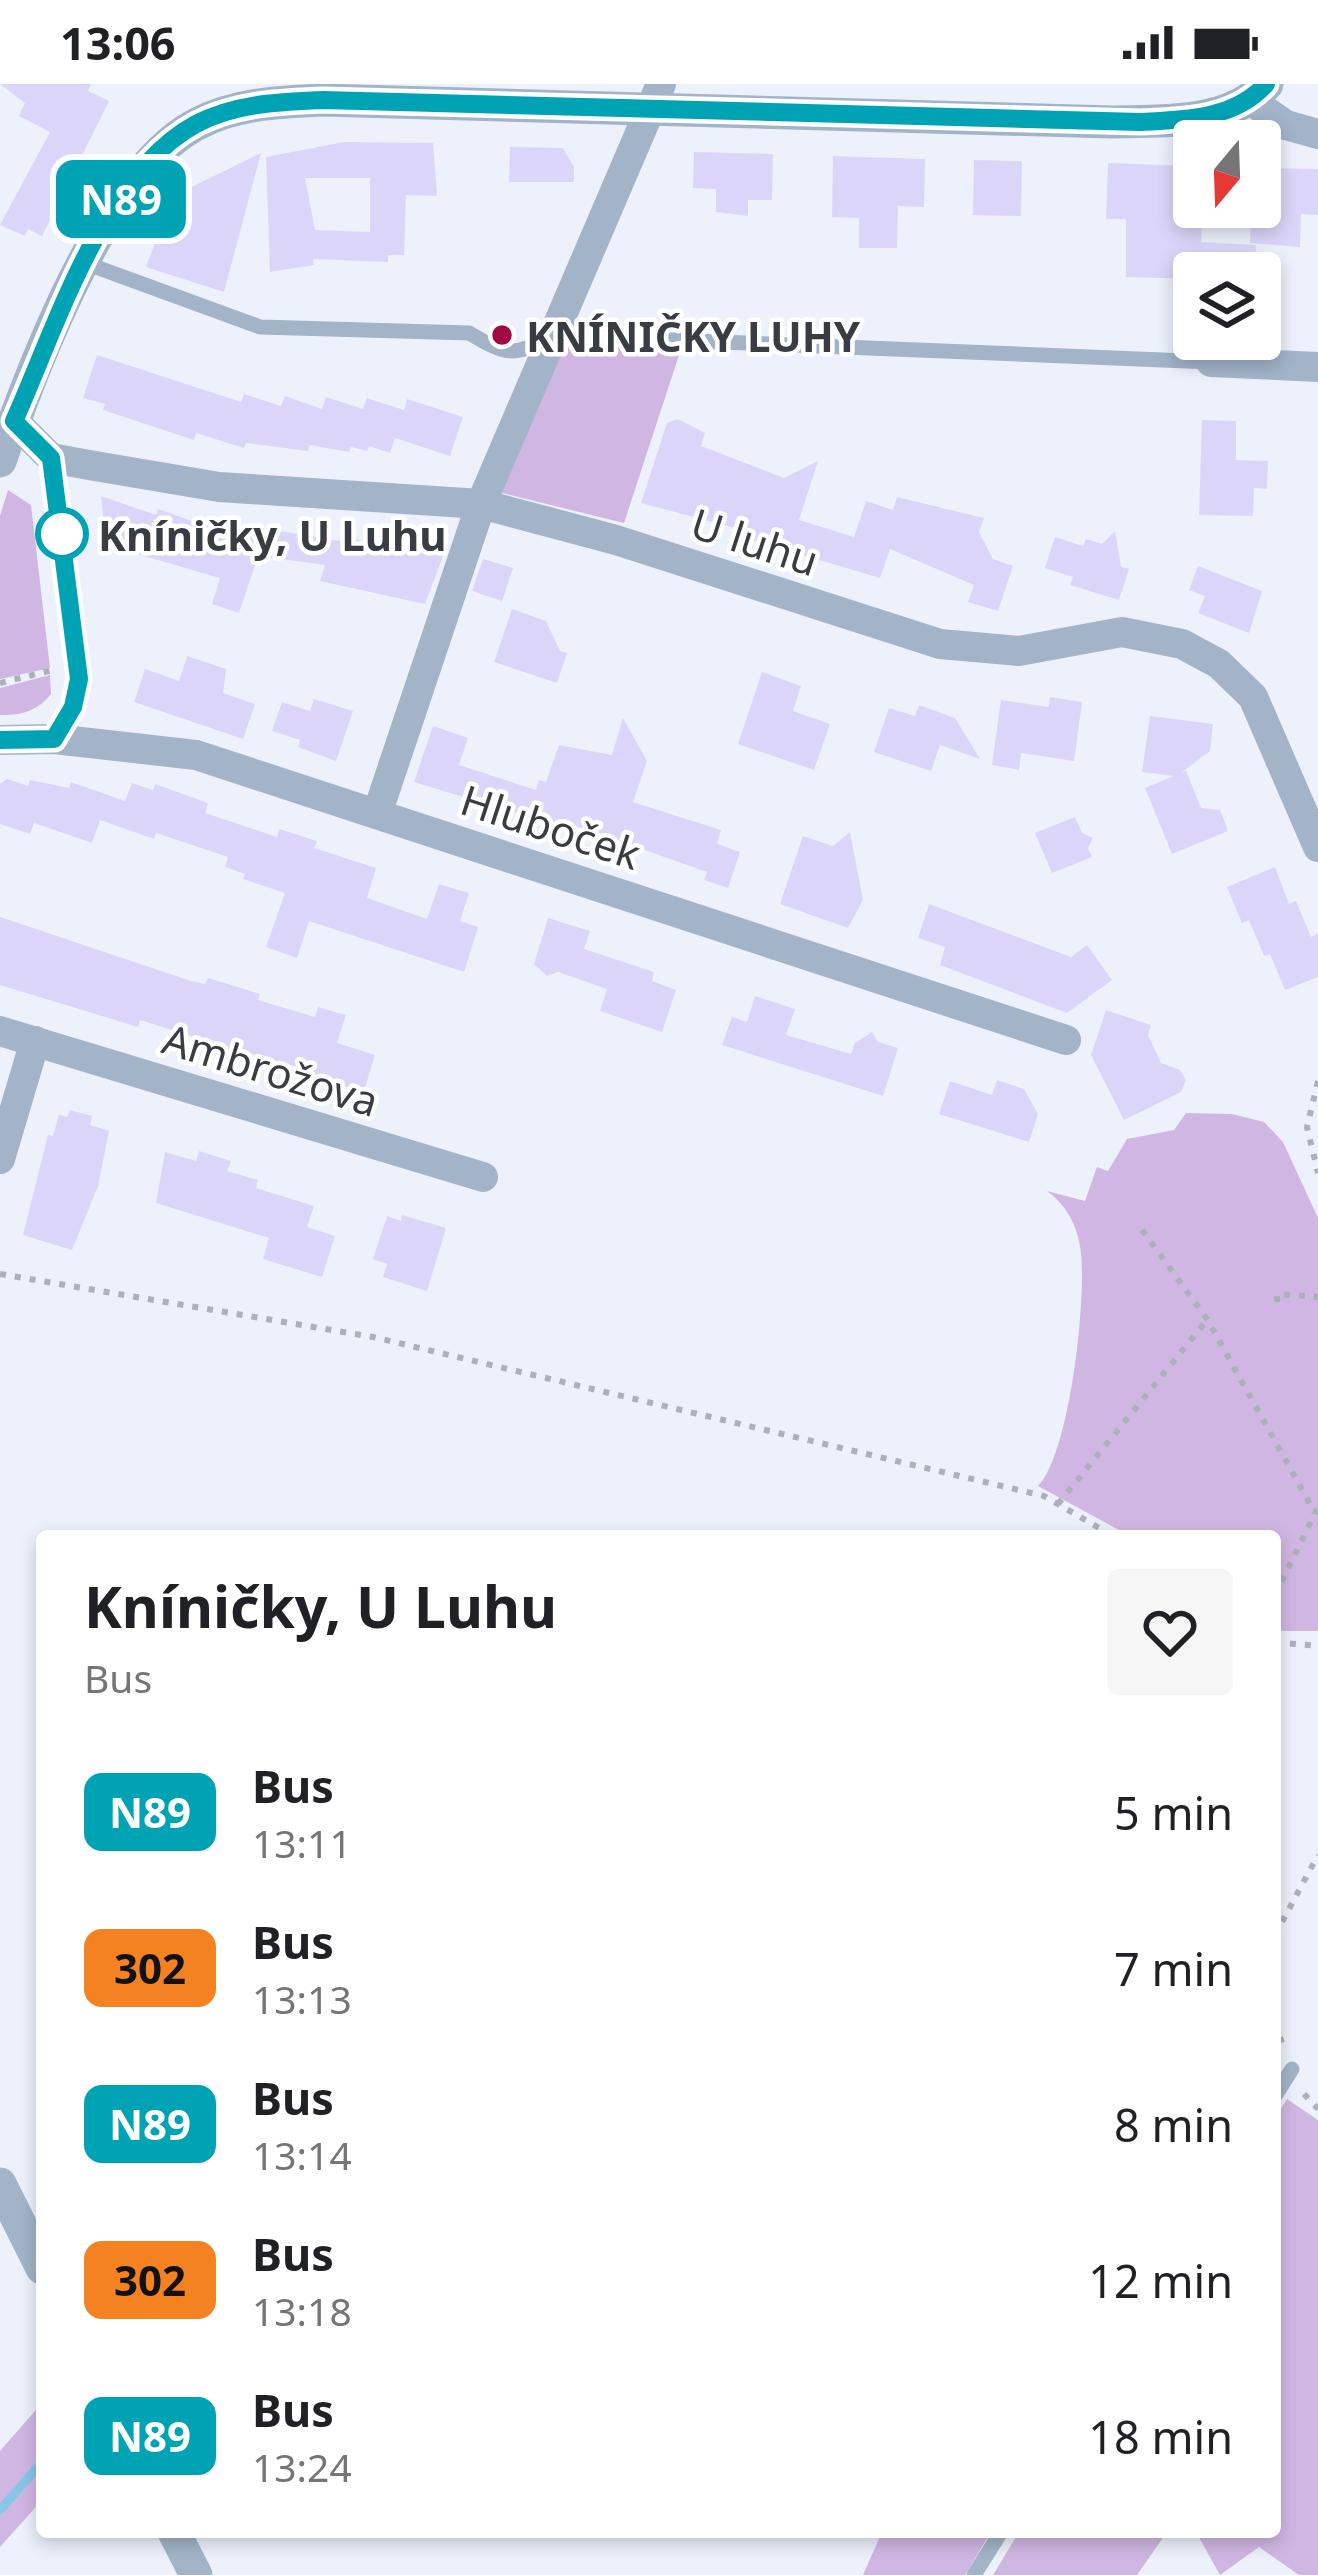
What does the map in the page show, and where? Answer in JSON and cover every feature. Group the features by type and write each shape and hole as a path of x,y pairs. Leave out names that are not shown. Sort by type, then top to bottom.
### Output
{"street":[{"path":"0,461 85,263 148,163 194,125 238,109 323,100 656,97 1112,122 1204,116 1258,92 1286,125 1318,134"},
{"path":"377,814 482,504 550,335 656,97"},
{"path":"1211,362 1318,367"},
{"path":"14,421 51,458"},
{"name":"U luhu","path":"51,458 218,487 482,504 616,540 940,644 1019,651 1122,632 1182,644 1219,664 1253,697 1318,847"},
{"name":"Hluboček","path":"0,740 54,739 196,754 1066,1040"},
{"name":"Ambrožova","path":"0,1031 483,1177"},
{"path":"0,1159 34,1041"},
{"path":"0,2184 36,2255"},
{"path":"177,2538 196,2575"}],"lane":[{"path":"85,263 260,327 469,333 498,350 524,352 550,335 1211,362"},
{"path":"51,458 79,679 73,707 54,739"},
{"path":"1281,2086 1292,2069"},
{"path":"974,2575 997,2538"}],"path":[{"path":"0,683 52,670"},
{"path":"1318,1081 1307,1127 1318,1173"},
{"path":"1142,1230 1207,1319 1316,1510 1281,1583"},
{"path":"0,1274 373,1337 1058,1504 1103,1530"},
{"path":"1277,1302 1277,1294 1318,1297"},
{"path":"1058,1504 1207,1319"},
{"path":"1281,1643 1318,1646"},
{"path":"1281,1924 1318,1855"}],"shaded area":[{"path":"557,340 682,346 624,523 502,493"},
{"path":"8,490 31,505 50,668 0,679 0,516"},
{"path":"50,675 51,694 40,705 0,715 0,688"},
{"path":"1186,1113 1232,1114 1264,1122 1283,1142 1318,1218 1318,1631 1281,1631 1281,1530 1119,1530 1038,1486 1049,1468 1067,1408 1082,1268 1076,1230 1065,1208 1047,1191 1085,1201 1097,1167 1108,1171 1127,1139 1174,1130"},
{"path":"1287,2099 1318,2120 1318,2575 1299,2575 1259,2547 1220,2575 1199,2538 1281,2538 1281,2108"},
{"path":"36,2410 36,2507 0,2547 0,2451"},
{"path":"879,2538 987,2538 965,2575 863,2575"},
{"path":"1015,2538 1163,2538 1137,2575 993,2575"}],"building":[{"path":"0,84 91,84 88,91 109,101 42,236 28,229 25,236 0,225 50,132 19,116 25,103"},
{"path":"344,142 433,143 437,196 406,195 404,255 388,255 388,262 313,259 314,265 270,272 266,157","holes":["305,178 370,178 370,232 315,230"]},
{"path":"510,147 563,148 574,167 574,182 509,182"},
{"path":"694,152 773,154 772,200 748,200 748,216 716,212 716,189 693,188"},
{"path":"261,153 224,292 146,267 173,196"},
{"path":"833,156 925,159 924,207 898,206 897,248 859,248 859,218 832,217"},
{"path":"974,160 1022,161 1021,216 973,215"},
{"path":"1108,163 1173,165 1173,228 1202,228 1201,242 1256,245 1256,252 1173,252 1173,278 1126,277 1126,219 1106,219"},
{"path":"1281,168 1318,169 1318,215 1301,214 1300,247 1250,243 1250,228 1281,228"},
{"path":"97,355 241,402 244,394 281,406 285,396 322,409 326,397 363,409 367,398 404,410 407,399 463,417 450,456 395,438 390,453 369,446 367,451 351,447 349,452 310,445 308,451 246,443 244,448 196,433 194,440 103,410 105,404 83,398"},
{"path":"678,419 705,433 701,446 784,478 818,461 799,520 854,537 866,501 893,510 897,497 984,518 979,532 993,559 1013,566 998,611 968,602 974,585 890,549 880,578 751,540 754,533 641,503 667,423"},
{"path":"1202,420 1236,421 1236,460 1268,461 1267,489 1254,488 1253,516 1199,515"},
{"path":"101,496 156,515 158,509 195,522 197,516 248,534 249,526 351,543 353,538 384,549 387,543 443,556 425,604 320,581 325,565 258,556 239,613 212,604 220,578 106,545"},
{"path":"1115,531 1121,567 1129,569 1119,600 1070,585 1073,577 1045,568 1055,537 1083,546 1086,539 1102,544"},
{"path":"483,559 513,568 502,601 472,591"},
{"path":"1198,566 1262,591 1249,633 1198,613 1205,596 1189,590"},
{"path":"512,609 546,621 560,651 567,653 557,683 494,662"},
{"path":"187,656 226,669 223,693 255,704 243,739 134,702 145,669 179,681"},
{"path":"762,672 801,686 793,711 830,724 814,770 738,744"},
{"path":"1050,697 1082,702 1074,761 1021,753 1019,770 992,765 1001,700 1049,707"},
{"path":"314,699 353,711 336,761 298,747 300,740 272,731 282,702 310,711"},
{"path":"919,705 955,718 980,759 940,745 931,771 874,752 889,708 915,716"},
{"path":"1150,716 1213,724 1210,751 1181,773 1186,771 1201,808 1220,810 1228,831 1172,854 1145,788 1174,776 1142,772"},
{"path":"623,718 647,761 633,802 721,830 717,844 740,852 728,888 704,880 707,872 565,822 563,827 414,782 433,726 468,738 459,765 536,790 539,780 546,782 559,745 612,755"},
{"path":"7,779 28,786 30,780 69,788 71,782 125,801 132,783 153,790 155,784 208,803 205,813 277,837 279,829 317,841 314,848 376,868 367,898 427,919 439,884 469,893 460,921 478,927 464,972 309,921 297,958 266,947 285,893 243,879 245,874 225,867 228,857 156,833 154,839 100,820 92,843 34,823 30,834 0,824 0,784"},
{"path":"1075,817 1082,833 1093,838 1088,848 1092,857 1052,873 1035,833"},
{"path":"850,832 863,900 848,928 780,904 803,836 833,846"},
{"path":"1275,867 1289,904 1296,901 1311,937 1318,934 1318,977 1285,990 1249,920 1242,923 1227,887"},
{"path":"929,904 1071,957 1087,945 1112,980 1067,1013 940,965 945,947 918,938"},
{"path":"0,917 191,981 205,984 208,978 260,994 258,1000 315,1017 318,1007 346,1015 337,1043 375,1055 364,1091 292,1074 294,1066 232,1048 230,1055 198,1046 200,1039 140,1020 138,1027 0,985"},
{"path":"548,918 590,931 584,949 654,972 652,981 676,990 662,1032 600,1011 607,989 558,972 547,976 534,964"},
{"path":"755,996 795,1009 786,1035 851,1054 855,1043 872,1032 878,1042 898,1048 883,1096 722,1045 732,1017 747,1022"},
{"path":"1106,1010 1151,1025 1148,1035 1161,1063 1180,1070 1186,1080 1181,1092 1124,1120 1091,1055"},
{"path":"997,1080 1024,1089 1038,1114 1029,1142 939,1114 950,1081 992,1095"},
{"path":"70,1110 92,1116 90,1125 109,1131 98,1186 72,1250 23,1235 48,1135 53,1136 59,1115 67,1117"},
{"path":"199,1151 231,1161 227,1171 258,1180 256,1188 314,1206 307,1227 335,1236 322,1277 263,1259 269,1238 156,1203 165,1152 196,1161"},
{"path":"402,1215 446,1228 427,1291 383,1277 387,1264 373,1259 387,1216 401,1221"}],"waterway":[{"path":"0,2510 36,2469"}],"bus line":[{"name":"N89","path":"0,740 54,739 73,707 79,679 51,458 14,421 85,263 121,199 158,153 194,125 254,105 323,100 1141,122 1221,112 1250,100 1266,84"}],"place":[{"name":"KNÍNIČKY LUHY","path":"502,335"},
{"name":"Kníničky, U Luhu","path":"62,534"}]}
